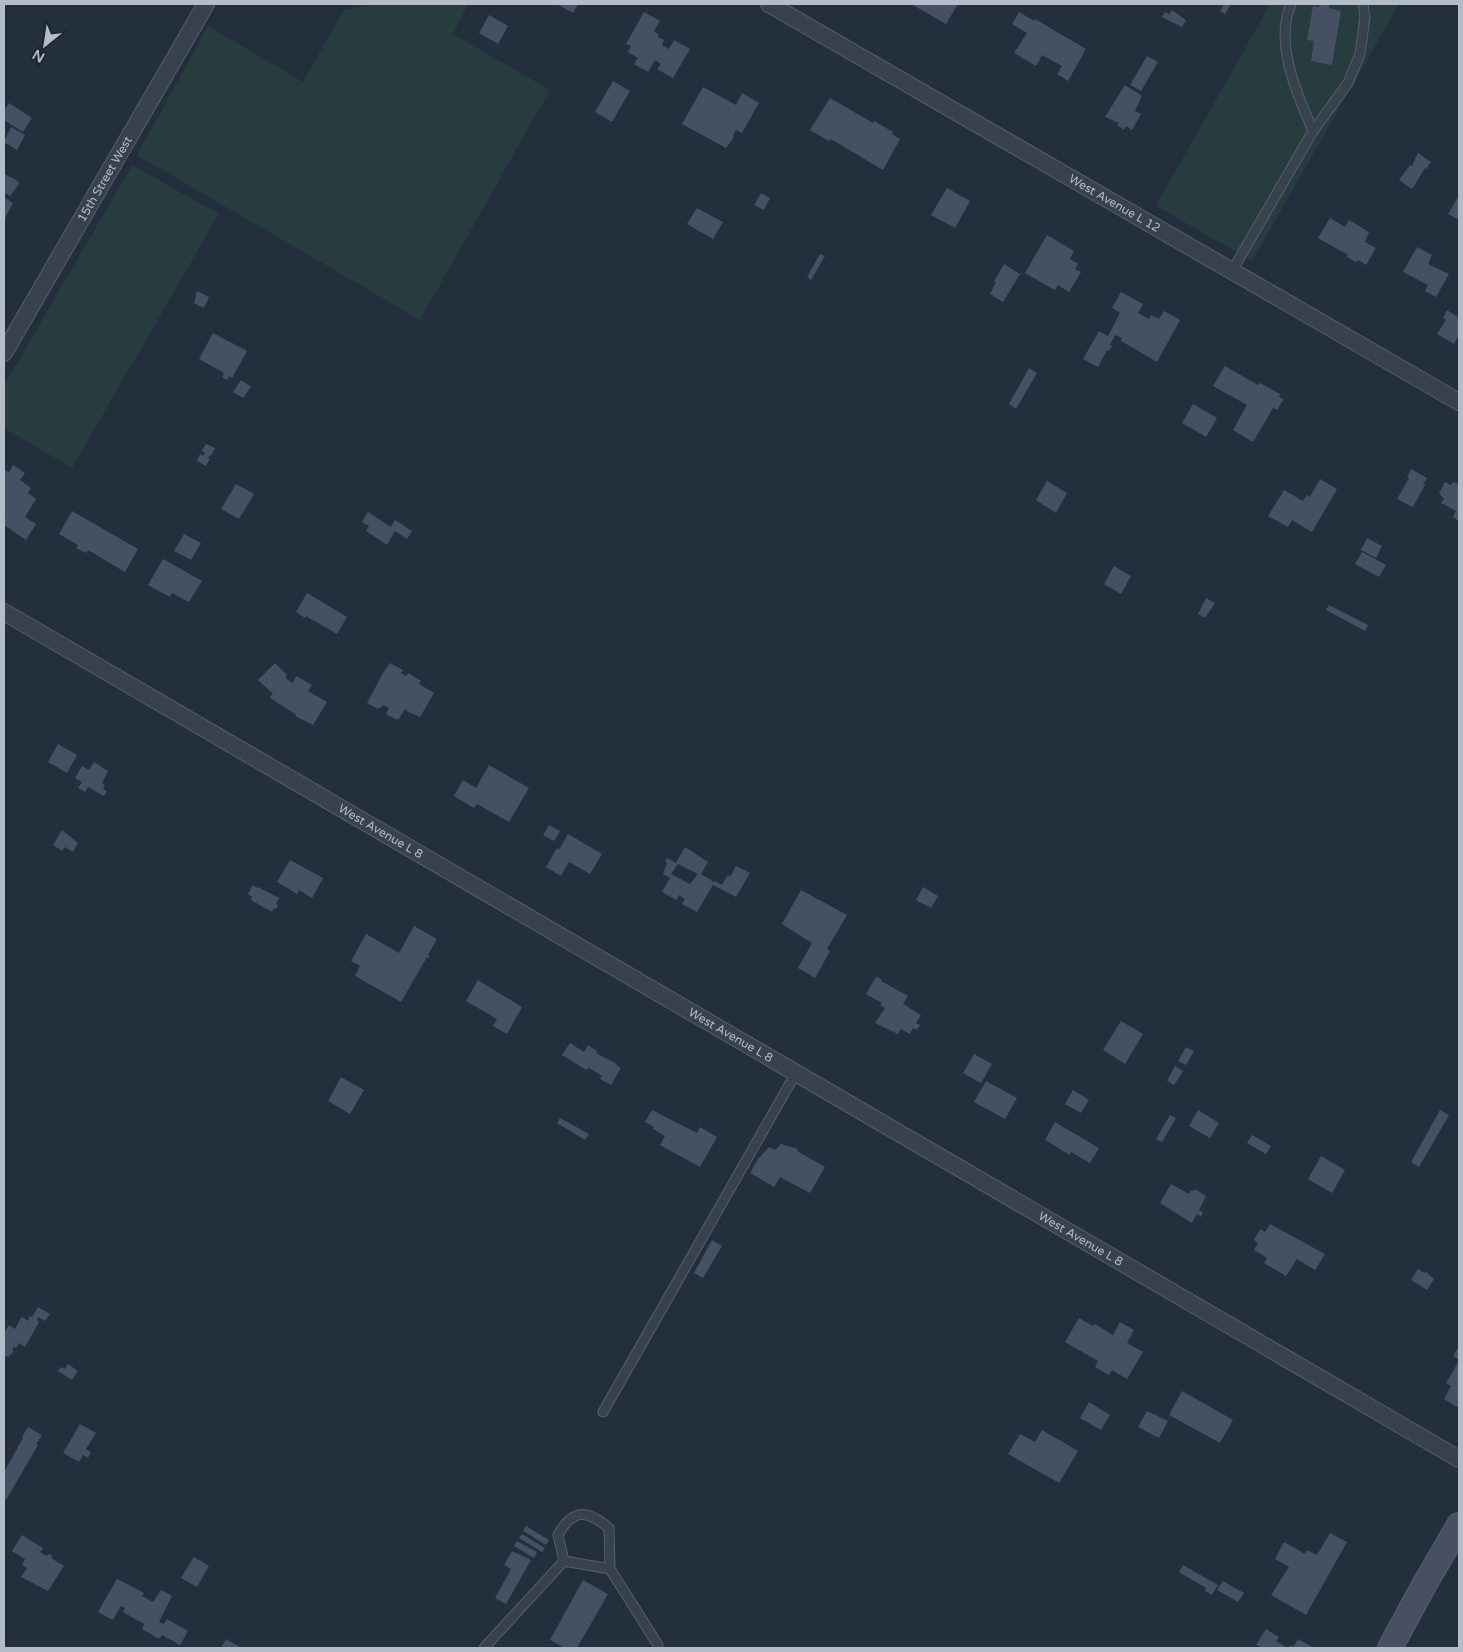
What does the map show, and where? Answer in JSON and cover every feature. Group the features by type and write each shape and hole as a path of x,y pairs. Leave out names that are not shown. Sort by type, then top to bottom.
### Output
{"main road":[{"path":"1390,1648 1459,1525"}],"street":[{"name":"15th Street West","path":"4,353 206,4"},
{"name":"West Avenue L 12","path":"769,4 1459,402"},
{"name":"West Avenue L 8","path":"4,612 1459,1459"}],"lane":[{"path":"1291,4 1286,21 1284,41 1294,81 1313,131"},
{"path":"1232,271 1313,131 1341,94 1354,70 1360,54 1364,33 1365,18 1363,4"},
{"path":"603,1412 796,1073"},
{"path":"564,1561 558,1535 564,1524 575,1515 586,1514 598,1518 609,1528 610,1570 658,1647"},
{"path":"564,1561 610,1570"},
{"path":"484,1648 564,1561"}],"green space":[{"path":"374,4 468,4 453,34 550,90 420,320 137,155 208,26 303,82 344,10"},
{"path":"1270,4 1399,4 1252,261 1156,206"},
{"path":"132,165 219,214 72,468 4,428 4,386"}],"building":[{"path":"557,4 578,4 573,13"},
{"path":"911,4 958,4 946,24"},
{"path":"1224,4 1231,4 1225,14 1220,11"},
{"path":"1320,4 1330,4 1329,8 1341,11 1332,65 1311,61 1314,41 1307,40 1313,6 1319,7"},
{"path":"1172,10 1186,20 1182,27 1162,17 1165,12 1169,14"},
{"path":"644,12 660,21 654,31 659,35 658,37 664,40 662,45 669,49 674,40 690,49 673,78 657,69 661,64 655,60 648,72 634,64 638,58 628,52 631,46 626,44"},
{"path":"1019,12 1034,21 1035,19 1086,49 1068,81 1057,74 1062,66 1042,55 1036,66 1014,53 1027,33 1012,24"},
{"path":"489,15 508,26 498,44 479,33"},
{"path":"1147,56 1158,62 1141,91 1130,85"},
{"path":"613,81 630,91 612,122 595,112"},
{"path":"1125,85 1142,96 1135,111 1141,114 1132,130 1126,126 1124,130 1117,125 1119,123 1105,117"},
{"path":"703,87 736,105 742,93 759,103 742,133 736,130 734,137 726,148 682,124"},
{"path":"830,98 873,123 874,121 893,132 892,134 900,139 883,170 831,139 829,141 810,130"},
{"path":"9,103 32,118 23,132 4,120 4,111"},
{"path":"11,127 25,135 17,150 4,142"},
{"path":"1418,153 1431,162 1412,189 1399,180 1410,165 1412,166"},
{"path":"4,174 18,181 19,184 10,196 6,193 4,197"},
{"path":"947,188 970,201 955,228 931,215"},
{"path":"761,193 770,198 764,210 754,205"},
{"path":"1459,195 1459,220 1448,214"},
{"path":"4,197 13,203 4,220"},
{"path":"697,208 723,222 713,239 687,224"},
{"path":"1330,218 1345,227 1349,220 1369,232 1365,242 1376,248 1366,265 1358,260 1356,262 1347,257 1348,255 1318,238"},
{"path":"1047,235 1074,251 1070,259 1078,264 1075,269 1081,272 1069,292 1058,285 1055,290 1025,273"},
{"path":"1417,247 1432,255 1428,264 1449,274 1436,297 1425,291 1428,285 1403,272"},
{"path":"820,254 825,256 811,280 807,277"},
{"path":"1004,264 1020,274 1003,302 990,294 996,282 994,281"},
{"path":"197,291 209,297 204,308 194,303"},
{"path":"1121,292 1143,304 1138,313 1149,319 1151,315 1159,319 1164,311 1180,320 1157,362 1121,341 1122,338 1115,335 1110,345 1112,346 1109,351 1107,350 1098,367 1083,359 1099,331 1108,336 1120,313 1112,308"},
{"path":"1447,310 1459,318 1459,335 1454,344 1437,334 1446,320 1443,318"},
{"path":"213,333 247,351 232,378 229,376 227,380 222,377 224,373 199,359"},
{"path":"1225,366 1258,385 1260,383 1280,394 1279,397 1284,399 1277,410 1273,408 1253,442 1233,430 1247,405 1213,386"},
{"path":"1029,368 1037,373 1016,409 1009,404"},
{"path":"241,380 251,387 243,398 233,392"},
{"path":"1193,404 1217,418 1206,437 1182,423"},
{"path":"206,444 215,448 208,458 210,459 206,466 197,461 200,454 203,456 205,453 202,451"},
{"path":"13,465 25,473 20,480 31,488 28,493 36,499 25,517 36,524 26,540 4,525 4,515 6,512 4,510 4,471 9,472"},
{"path":"1411,469 1427,478 1413,507 1397,499 1409,478 1407,477"},
{"path":"1320,479 1337,489 1312,532 1292,520 1288,527 1268,516 1284,490 1303,501 1307,495 1310,497"},
{"path":"1047,481 1067,493 1056,513 1036,500"},
{"path":"1445,482 1451,485 1453,482 1459,484 1459,521 1453,517 1456,511 1441,503 1444,499 1439,493"},
{"path":"236,484 254,494 239,519 221,509"},
{"path":"72,511 138,549 125,572 88,550 86,553 76,548 78,545 59,534"},
{"path":"368,512 391,527 395,520 412,531 407,539 395,531 387,545 366,531 369,526 362,522"},
{"path":"184,534 201,543 191,560 174,551"},
{"path":"1367,538 1382,546 1376,558 1361,550"},
{"path":"1362,552 1386,565 1379,577 1355,564"},
{"path":"163,559 202,581 189,602 172,593 170,597 148,585"},
{"path":"1114,566 1131,576 1121,594 1104,584"},
{"path":"307,593 347,617 337,634 296,612"},
{"path":"1206,598 1215,603 1205,618 1198,614"},
{"path":"1329,605 1368,625 1365,631 1326,610"},
{"path":"275,663 287,675 285,677 288,680 293,683 296,676 312,685 308,691 327,702 313,725 297,717 270,698 273,692 258,680"},
{"path":"390,663 403,670 401,673 406,676 408,673 421,681 419,684 434,693 420,717 405,709 397,720 386,714 389,708 383,705 378,709 367,703"},
{"path":"58,744 77,755 67,773 48,762"},
{"path":"94,762 108,771 102,783 105,785 103,789 107,791 104,796 88,787 85,792 78,788 82,782 75,778 82,766 89,770"},
{"path":"489,765 529,788 509,822 477,804 474,808 454,796 463,780 476,788"},
{"path":"549,825 560,831 554,841 543,835"},
{"path":"62,830 78,843 73,852 65,847 62,851 53,845"},
{"path":"568,834 602,854 590,874 569,862 561,876 546,867"},
{"path":"685,847 708,862 701,874 714,882 722,885 728,875 730,877 736,866 750,873 736,897 713,885 697,912 682,904 685,899 679,895 676,900 662,892 670,878 663,874 667,863 665,861 667,858 676,863","holes":["678,864 698,874 690,884 671,874"]},
{"path":"290,860 323,878 312,898 299,890 297,894 277,882"},
{"path":"253,885 279,898 276,909 274,908 272,912 251,900 252,897 248,894"},
{"path":"923,887 938,896 931,908 916,900"},
{"path":"801,890 847,915 827,949 830,951 815,978 798,968 812,943 782,924"},
{"path":"414,926 437,939 428,955 430,956 427,957 401,1002 355,976 360,966 351,961 366,934 399,953"},
{"path":"876,977 908,996 903,1004 921,1015 916,1023 920,1025 917,1030 913,1028 910,1034 901,1029 898,1034 875,1023 885,1008 880,1005 882,1003 866,994"},
{"path":"478,980 522,1007 507,1034 493,1026 497,1019 466,1001"},
{"path":"1121,1021 1143,1034 1125,1064 1103,1050"},
{"path":"570,1043 584,1052 588,1045 597,1051 596,1053 621,1068 611,1085 600,1079 602,1076 589,1068 586,1070 562,1055"},
{"path":"1186,1047 1194,1051 1186,1065 1178,1061"},
{"path":"974,1054 992,1064 981,1083 963,1073"},
{"path":"1175,1066 1183,1071 1174,1085 1167,1081"},
{"path":"341,1077 364,1090 350,1114 328,1101"},
{"path":"986,1081 1017,1098 1005,1119 974,1102"},
{"path":"1073,1090 1089,1100 1081,1113 1065,1104"},
{"path":"652,1110 697,1133 700,1127 717,1137 700,1167 660,1145 665,1136 645,1122"},
{"path":"1198,1110 1219,1123 1210,1138 1189,1126"},
{"path":"1440,1110 1449,1115 1419,1167 1411,1162"},
{"path":"1170,1115 1176,1118 1162,1142 1156,1139"},
{"path":"560,1118 589,1134 585,1140 557,1123"},
{"path":"1055,1122 1099,1148 1090,1163 1071,1152 1070,1155 1045,1140"},
{"path":"1252,1135 1271,1146 1266,1154 1247,1143"},
{"path":"781,1144 798,1149 797,1151 825,1167 810,1193 780,1177 774,1187 750,1173 758,1159 769,1147 775,1150"},
{"path":"1321,1156 1345,1170 1332,1193 1308,1179"},
{"path":"1171,1184 1189,1194 1191,1190 1194,1191 1195,1189 1206,1196 1199,1210 1203,1212 1201,1217 1197,1214 1192,1223 1160,1203"},
{"path":"1270,1224 1325,1254 1315,1270 1297,1259 1286,1276 1264,1263 1267,1258 1254,1250 1258,1243 1254,1240 1260,1229 1265,1232"},
{"path":"712,1240 722,1246 703,1278 694,1273"},
{"path":"1418,1269 1426,1272 1434,1279 1427,1290 1411,1280"},
{"path":"38,1307 50,1314 45,1321 38,1317 37,1320 39,1322 25,1347 19,1343 8,1357 4,1355 4,1333 9,1325 15,1329 22,1317 28,1321"},
{"path":"1079,1318 1093,1326 1095,1324 1113,1335 1120,1322 1134,1330 1127,1343 1143,1352 1127,1379 1112,1370 1109,1375 1095,1367 1098,1361 1065,1342"},
{"path":"1459,1346 1459,1360 1453,1356"},
{"path":"1459,1361 1459,1408 1444,1399 1451,1386 1446,1383"},
{"path":"68,1364 78,1371 72,1380 58,1371 61,1367 65,1369"},
{"path":"1182,1391 1233,1420 1220,1443 1169,1415"},
{"path":"1089,1402 1110,1415 1101,1430 1080,1418"},
{"path":"1147,1411 1168,1421 1159,1438 1138,1427"},
{"path":"80,1424 96,1433 86,1449 91,1452 88,1458 83,1455 79,1462 63,1453"},
{"path":"28,1427 42,1435 6,1500 4,1499 4,1472"},
{"path":"1042,1430 1078,1451 1059,1483 1008,1454 1020,1434 1035,1442"},
{"path":"526,1526 549,1540 546,1545 523,1531"},
{"path":"1330,1533 1347,1542 1306,1615 1271,1595 1289,1567 1275,1559 1284,1542 1305,1554 1307,1550 1317,1555"},
{"path":"522,1534 545,1548 542,1552 519,1538"},
{"path":"22,1535 43,1548 40,1552 47,1556 49,1554 53,1556 51,1558 64,1566 48,1591 21,1577 27,1568 22,1565 25,1559 12,1551"},
{"path":"517,1541 537,1552 534,1558 514,1546"},
{"path":"512,1551 531,1560 506,1604 495,1598 511,1569 504,1565"},
{"path":"194,1557 209,1566 197,1587 181,1578"},
{"path":"1183,1565 1218,1585 1212,1595 1205,1591 1206,1588 1179,1572"},
{"path":"117,1579 144,1593 142,1596 153,1602 161,1590 172,1596 159,1622 164,1624 167,1619 188,1631 180,1645 162,1635 159,1639 142,1629 144,1624 123,1612 125,1608 121,1606 113,1620 98,1612"},
{"path":"583,1580 608,1594 577,1648 565,1648 550,1640"},
{"path":"1223,1581 1244,1593 1238,1602 1217,1590"},
{"path":"1266,1629 1279,1637 1276,1641 1288,1648 1262,1648 1256,1645"},
{"path":"226,1639 238,1646 241,1648 221,1648"},
{"path":"1298,1639 1314,1648 1288,1648 1290,1645 1293,1647"}]}
